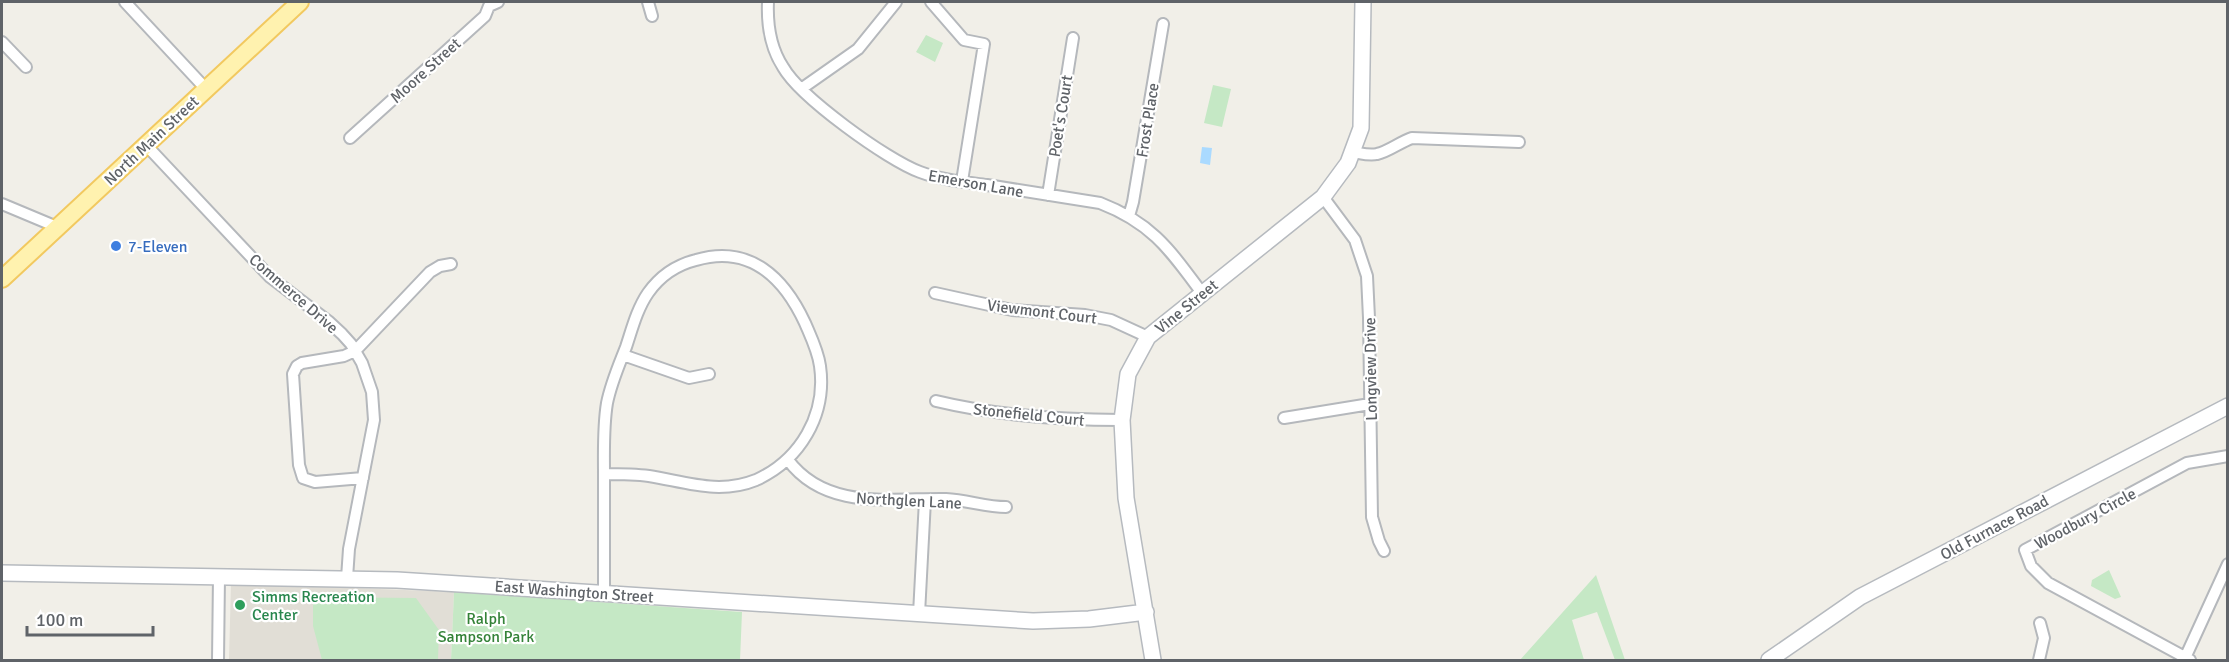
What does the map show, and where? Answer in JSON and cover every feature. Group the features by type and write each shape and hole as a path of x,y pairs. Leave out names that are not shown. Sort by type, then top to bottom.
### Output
{"main road":[{"name":"North Main Street","path":"2,279 300,2"}],"street":[{"path":"125,2 206,89"},
{"path":"648,2 652,15"},
{"name":"Emerson Lane","path":"768,2 770,38 783,69 801,89 831,114 903,165 920,172 962,181 1100,203 1129,216 1156,235 1202,293"},
{"path":"801,89 858,49 896,2"},
{"path":"931,2 964,40 984,44 962,181"},
{"name":"Vine Street","path":"1153,660 1126,498 1122,420 1128,374 1148,337 1323,196 1348,163 1361,128 1363,2"},
{"name":"Moore Street","path":"350,138 485,16 491,3"},
{"name":"Frost Place","path":"1129,216 1163,24"},
{"name":"Poet's Court","path":"1048,195 1073,38"},
{"path":"2,42 26,67"},
{"path":"1352,152 1374,155 1384,153 1399,142 1412,138 1520,142"},
{"name":"Commerce Drive","path":"146,145 270,277 332,324 356,351 370,381 374,403 372,436 349,553 347,578"},
{"name":"Longview Drive","path":"1323,196 1352,235 1365,267 1369,305 1372,517 1384,552"},
{"path":"2,204 57,227"},
{"path":"604,474 646,476 700,487 720,488 755,480 788,460 802,442 816,415 821,393 820,369 815,346 792,297 783,284 766,271 744,260 722,256 700,258 675,268 659,280 646,297 637,314 612,384 606,409 604,474 604,593"},
{"path":"363,478 315,482 303,478 299,465 293,374 297,366 302,363 344,356 356,351 430,272 440,266 451,264"},
{"name":"Viewmont Court","path":"934,293 1012,310 1085,315 1111,320 1148,337"},
{"path":"623,355 689,378 709,374"},
{"name":"Stonefield Court","path":"936,401 1026,417 1122,420"},
{"path":"1284,418 1370,404"},
{"name":"Old Furnace Road","path":"1769,660 1860,597 2228,406"},
{"name":"Woodbury Circle","path":"2228,456 2187,463 2025,550 2031,566 2048,583 2188,659 2228,564"},
{"name":"Northglen Lane","path":"788,460 812,482 847,497 949,500 982,506 1006,507"},
{"path":"919,614 925,500"},
{"name":"East Washington Street","path":"2,573 347,578 1052,621 1146,612"},
{"path":"218,660 219,576"},
{"path":"2039,660 2044,638 2040,623"}],"shaded area":[{"path":"231,583 454,592 451,660 229,660"}],"green space":[{"path":"926,35 943,43 935,62 916,52"},
{"path":"1213,85 1231,89 1222,127 1204,123"},
{"path":"2109,570 2121,597 2115,599 2091,586 2092,580"},
{"path":"1596,575 1625,660 1615,660 1597,612 1572,620 1584,660 1520,660"},
{"name":"Ralph Sampson Park","path":"454,592 742,612 740,660 451,660"},
{"path":"313,597 416,598 439,630 438,660 322,660 313,626"}],"water":[{"path":"1202,147 1212,148 1210,165 1200,163"}],"place":[{"name":"7-Eleven","path":"116,246"},
{"name":"Simms Recreation Center","path":"240,605"}]}
